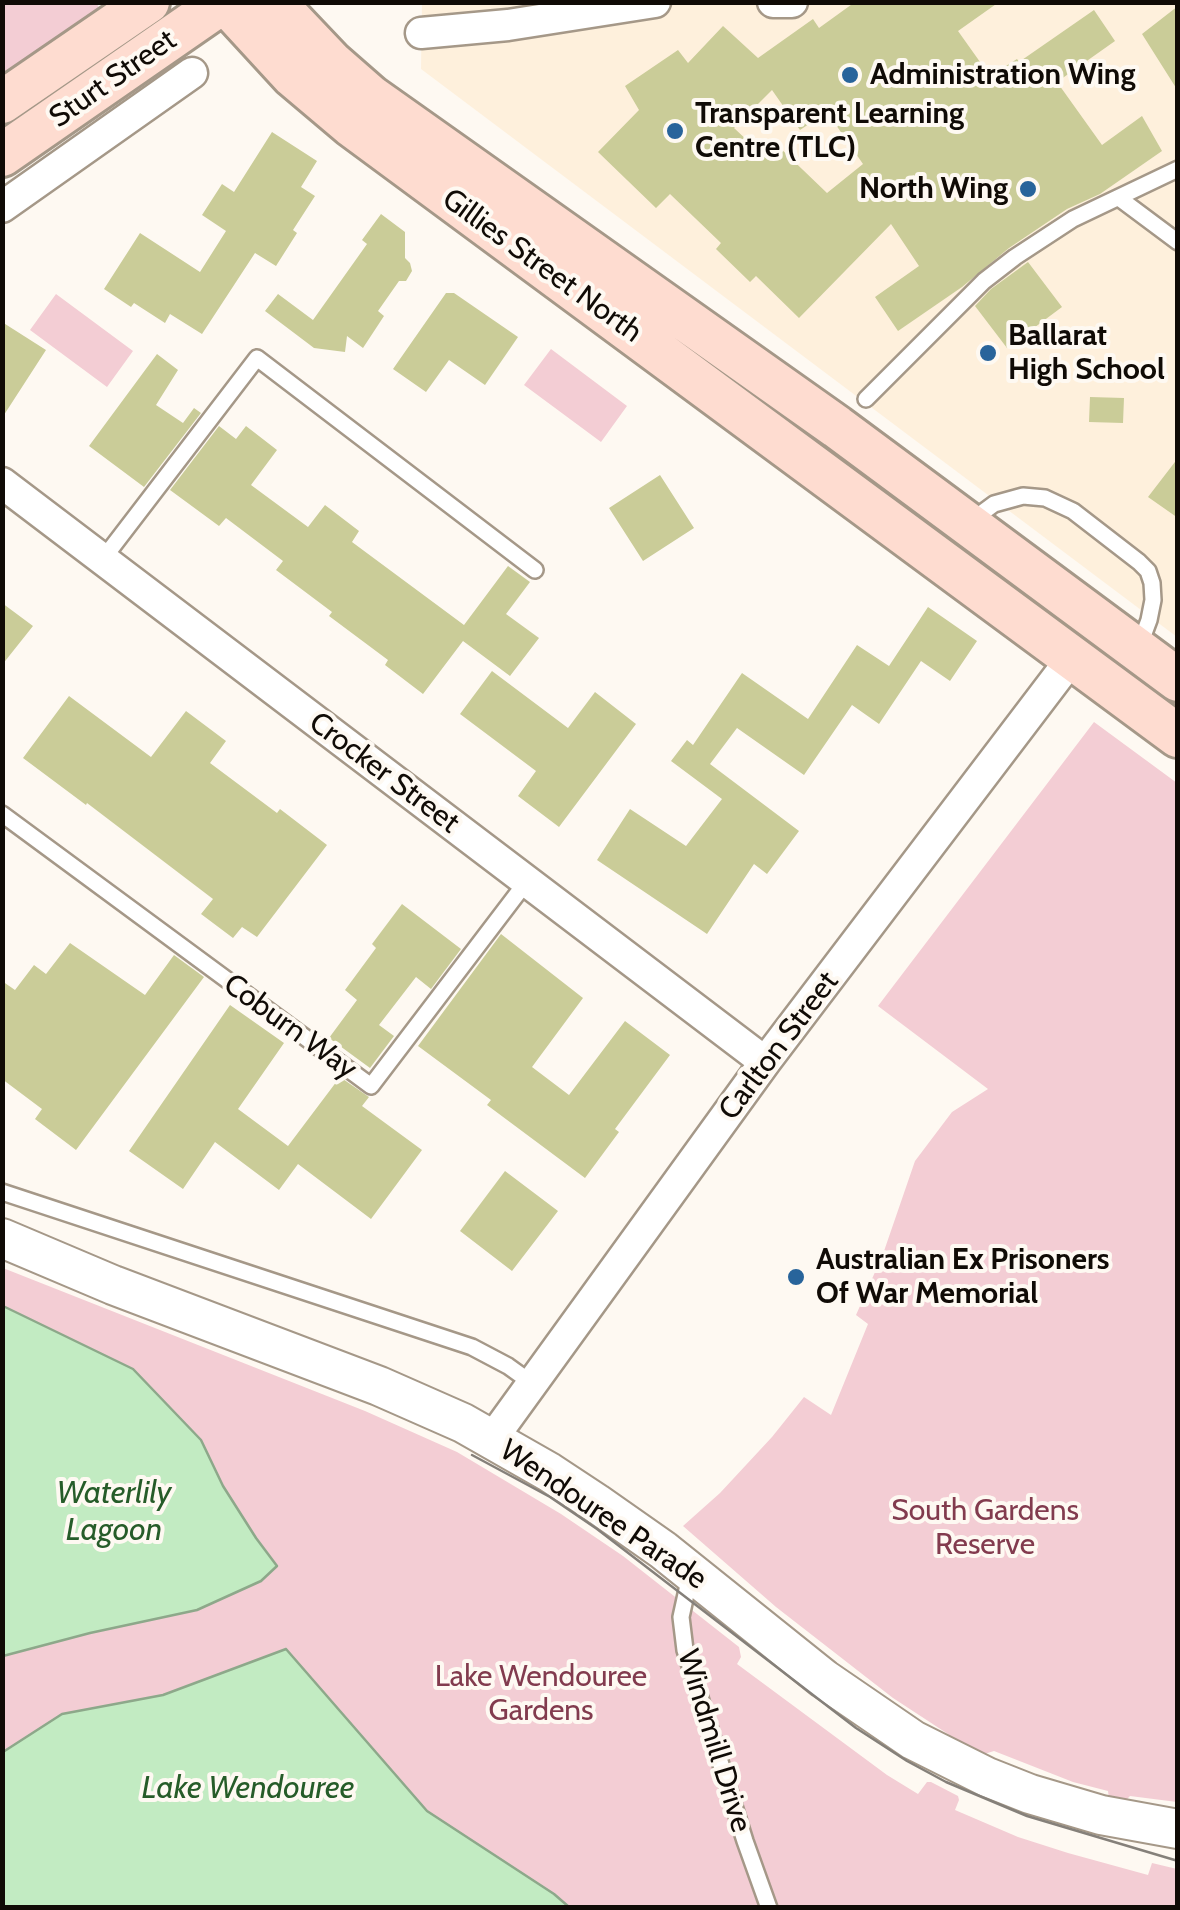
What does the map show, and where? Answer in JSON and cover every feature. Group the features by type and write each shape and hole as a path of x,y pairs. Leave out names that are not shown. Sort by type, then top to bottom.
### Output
{"main road":[{"name":"Sturt Street","path":"4,100 148,2"},
{"name":"Sturt Street","path":"2,156 224,2"},
{"name":"Gillies Street North","path":"224,2 293,76 351,125 1178,736"},
{"name":"Gillies Street North","path":"274,2 371,97 902,475 1178,680"},
{"path":"320,2 331,62"},
{"path":"875,512 902,475"}],"street":[{"path":"422,33 508,26 655,2"},
{"path":"773,2 792,2"},
{"name":"Sturt Street","path":"2,207 192,73"},
{"name":"Crocker Street","path":"2,483 765,1062"},
{"name":"Carlton Street","path":"492,1439 765,1062 1072,658"},
{"name":"Wendouree Parade","path":"2,1238 113,1285 379,1386 492,1439 596,1503 691,1572 824,1679 940,1755 1066,1806 1178,1828"}],"lane":[{"path":"866,399 995,272 1073,219 1178,169"},
{"path":"1119,198 1178,242"},
{"path":"104,560 257,358 535,570"},
{"path":"968,523 994,504 1023,496 1045,498 1073,511 1148,571 1153,600 1137,650"},
{"name":"Coburn Way","path":"2,814 371,1086 527,882"},
{"path":"2,1192 472,1347 533,1384"},
{"name":"Windmill Drive","path":"691,1572 681,1617 685,1650 769,1908"}],"shaded area":[{"name":"Ballarat High School","path":"422,3 1177,3 1177,637 421,69"}],"green space":[{"path":"3,3 96,3 101,10 3,75"},
{"path":"56,294 133,351 107,387 30,330"},
{"path":"551,349 627,406 601,442 524,385"},
{"name":"South Gardens Reserve","path":"1094,722 1177,783 1177,1802 1130,1796 1124,1802 1109,1799 1108,1791 1073,1782 994,1751 981,1755 957,1744 776,1607 683,1526 720,1493 804,1397 831,1415 868,1324 856,1315 883,1254 915,1161 952,1112 988,1089 878,1006"},
{"name":"Lake Wendouree Gardens","path":"3,1268 365,1411 457,1452 623,1556 739,1647 741,1657 737,1664 887,1775 918,1794 931,1782 958,1796 955,1810 1018,1837 1148,1875 1152,1863 1177,1869 1177,1907 569,1907 427,1811 286,1649 163,1695 62,1714 3,1752 3,1656 90,1633 277,1565 223,1486 201,1440 133,1369 3,1306"}],"water":[{"name":"Waterlily Lagoon","path":"3,1306 133,1369 201,1440 223,1486 277,1566 261,1581 197,1610 3,1656"},
{"name":"Lake Wendouree","path":"286,1649 427,1811 569,1907 3,1907 3,1752 62,1714 163,1695"}],"building":[{"path":"855,2 999,2 958,31 990,76 1017,59 1019,62 1094,10 1115,41 1057,82 1102,145 1142,116 1162,151 1100,194 1067,209 1009,248 962,287 898,331 875,297 919,266 891,224 799,318 756,276 750,282 716,249 721,243 670,194 656,208 598,152 639,110 625,86 678,50 688,63 723,26 758,58 813,19 819,28","holes":["772,90 800,130 827,112 863,164 827,193 778,146 766,158 734,128"]},
{"path":"1178,6 1178,91 1142,34"},
{"path":"272,132 317,161 301,187 315,196 276,266 255,253 202,334 170,314 165,323 104,289 140,233 200,272 226,231 202,215 222,184 234,192"},
{"path":"381,214 405,232 405,258 412,271 406,281 399,281 378,311 384,316 363,348 347,336 345,352 314,348 265,311 278,294 313,320 367,244 362,240"},
{"path":"1028,262 1062,307 1007,348 975,306"},
{"path":"446,293 454,293 518,337 485,385 449,360 426,392 393,369"},
{"path":"2,322 46,350 2,418"},
{"path":"157,354 178,370 156,405 183,423 194,408 201,413 144,487 89,446"},
{"path":"1090,397 1124,398 1123,423 1089,422"},
{"path":"219,426 236,439 246,426 277,450 251,485 308,527 325,505 359,531 352,542 464,625 508,566 530,582 506,614 539,638 510,676 463,641 423,694 385,665 388,660 329,616 332,612 276,570 283,561 226,518 219,526 170,490"},
{"path":"1178,458 1178,518 1148,497"},
{"path":"660,475 694,528 643,561 609,508"},
{"path":"2,603 33,626 2,665"},
{"path":"928,607 977,641 950,681 921,661 879,724 852,705 804,775 737,728 710,764 799,831 767,874 754,864 707,934 597,860 630,809 686,846 722,799 671,761 687,740 693,745 742,673 808,719 857,645 889,666"},
{"path":"492,671 568,728 595,692 636,724 559,827 518,796 536,771 460,714"},
{"path":"69,696 151,757 186,711 226,741 210,763 327,845 257,937 242,927 233,938 201,914 213,899 23,758"},
{"path":"402,904 461,949 431,989 416,977 379,1025 394,1036 370,1068 329,1038 357,1000 345,990"},
{"path":"501,934 583,998 532,1067 569,1095 625,1021 670,1055 615,1129 619,1132 585,1178 487,1105 491,1100 418,1046"},
{"path":"70,943 145,995 174,955 204,977 76,1150 35,1119 42,1109 2,1079 2,981 15,990 34,965 46,974"},
{"path":"230,1005 284,1043 238,1109 288,1146 340,1077 369,1097 362,1106 422,1150 371,1219 298,1164 279,1190 215,1142 183,1189 129,1151"},
{"path":"505,1171 558,1211 512,1271 460,1231"}],"tram line":[{"path":"472,1455 550,1497 597,1529 856,1728 907,1761 1027,1816 1178,1861"}],"place":[{"name":"Administration Wing","path":"850,75"},
{"name":"Transparent Learning Centre (TLC)","path":"675,131"},
{"name":"North Wing","path":"1028,189"},
{"name":"Ballarat High School","path":"988,353"},
{"name":"Australian Ex Prisoners Of War Memorial","path":"796,1277"}]}
